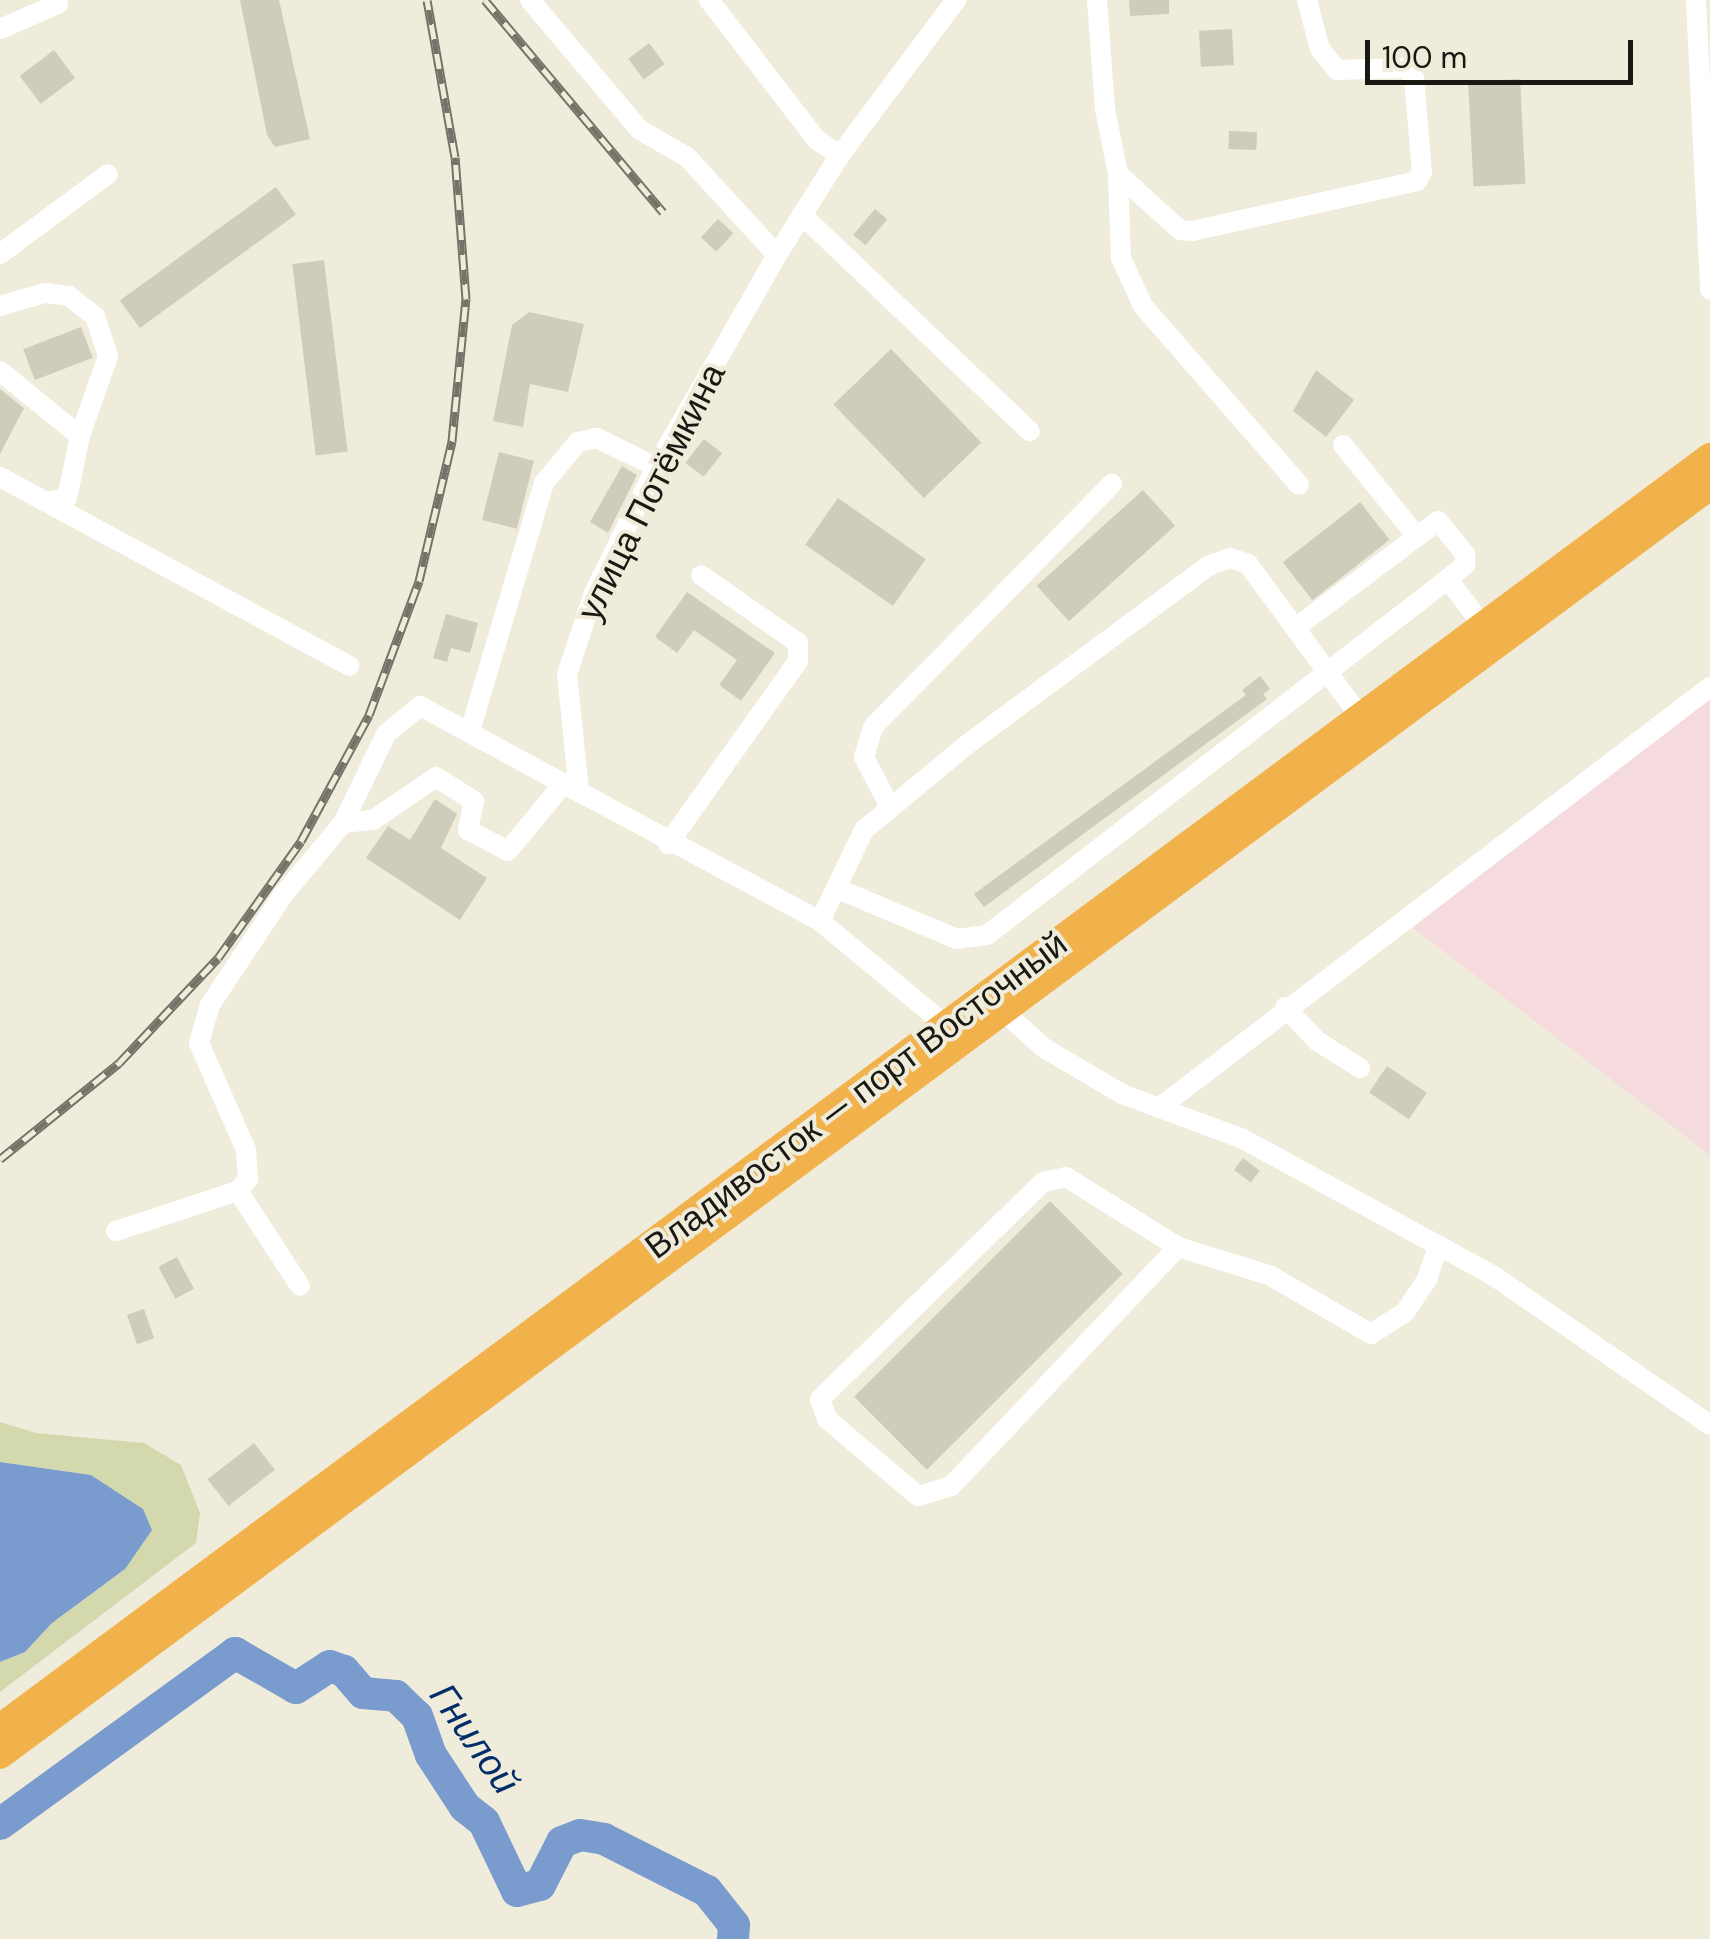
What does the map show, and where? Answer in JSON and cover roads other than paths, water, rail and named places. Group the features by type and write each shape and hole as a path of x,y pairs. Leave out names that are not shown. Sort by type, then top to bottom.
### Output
{"highway":[{"name":"Владивосток — порт Восточный","path":"0,1728 1710,458"},
{"name":"Владивосток — порт Восточный","path":"0,1755 1710,486"}],"street":[{"path":"530,0 640,130 687,158 777,256"},
{"path":"709,0 817,140 840,155"},
{"name":"улица Потёмкина","path":"572,788 566,674 594,593 656,467 802,215 840,155 956,0"},
{"path":"1098,0 1105,109 1118,174 1121,258 1143,306 1299,485"},
{"path":"1118,174 1180,230 1192,231 1417,181 1422,172 1414,78 1406,68 1337,70 1320,49 1308,0"},
{"path":"1696,0 1710,290"},
{"path":"0,29 61,2"},
{"path":"0,254 108,174"},
{"path":"802,215 1030,431"},
{"path":"0,306 45,293 70,296 95,316 108,342 106,370 80,436 68,498 45,502"},
{"path":"0,372 80,436"},
{"path":"470,731 544,483 578,442 597,438 656,467"},
{"path":"1343,445 1414,533"},
{"path":"0,477 349,666"},
{"path":"890,806 864,757 873,727 1112,484"},
{"path":"838,889 957,939 987,936 1281,713 1329,669 1466,566 1466,554 1438,521 1414,533 1298,626"},
{"path":"820,921 838,889 851,848 890,806 1208,566 1230,558 1248,564 1298,626 1360,718"},
{"path":"668,844 798,661 798,643 701,575"},
{"path":"1448,579 1482,626"},
{"path":"1159,1108 1285,1007 1710,687"},
{"path":"116,1231 238,1191 248,1178 246,1150 199,1042 210,1005 283,895 342,823 386,734 420,706 668,844 820,921 948,1026"},
{"path":"342,823 373,820 436,778 474,801 468,830 508,851 572,788"},
{"path":"1285,1007 1317,1041 1360,1068"},
{"path":"1004,1012 1044,1048 1159,1108 1243,1139 1439,1245 1710,1425"},
{"path":"1178,1246 951,1486 918,1496 827,1419 820,1399 1043,1182 1066,1177 1178,1246 1269,1275 1371,1334 1405,1312 1427,1279 1439,1245"},
{"path":"238,1191 300,1286"}],"water":[{"path":"0,1462 91,1475 143,1509 152,1530 125,1569 52,1623 25,1652 0,1662"}],"waterway":[{"name":"Гнилой","path":"0,1824 235,1653 296,1688 330,1666 344,1671 363,1693 396,1696 417,1716 431,1755 465,1807 484,1822 517,1891 540,1885 562,1842 580,1835 604,1839 707,1891 734,1925 733,1939"}],"railway":[{"path":"0,1159 119,1063 218,958 301,841 369,715 419,581 452,441 466,299 455,157 427,0"},
{"path":"485,0 663,212"}]}
